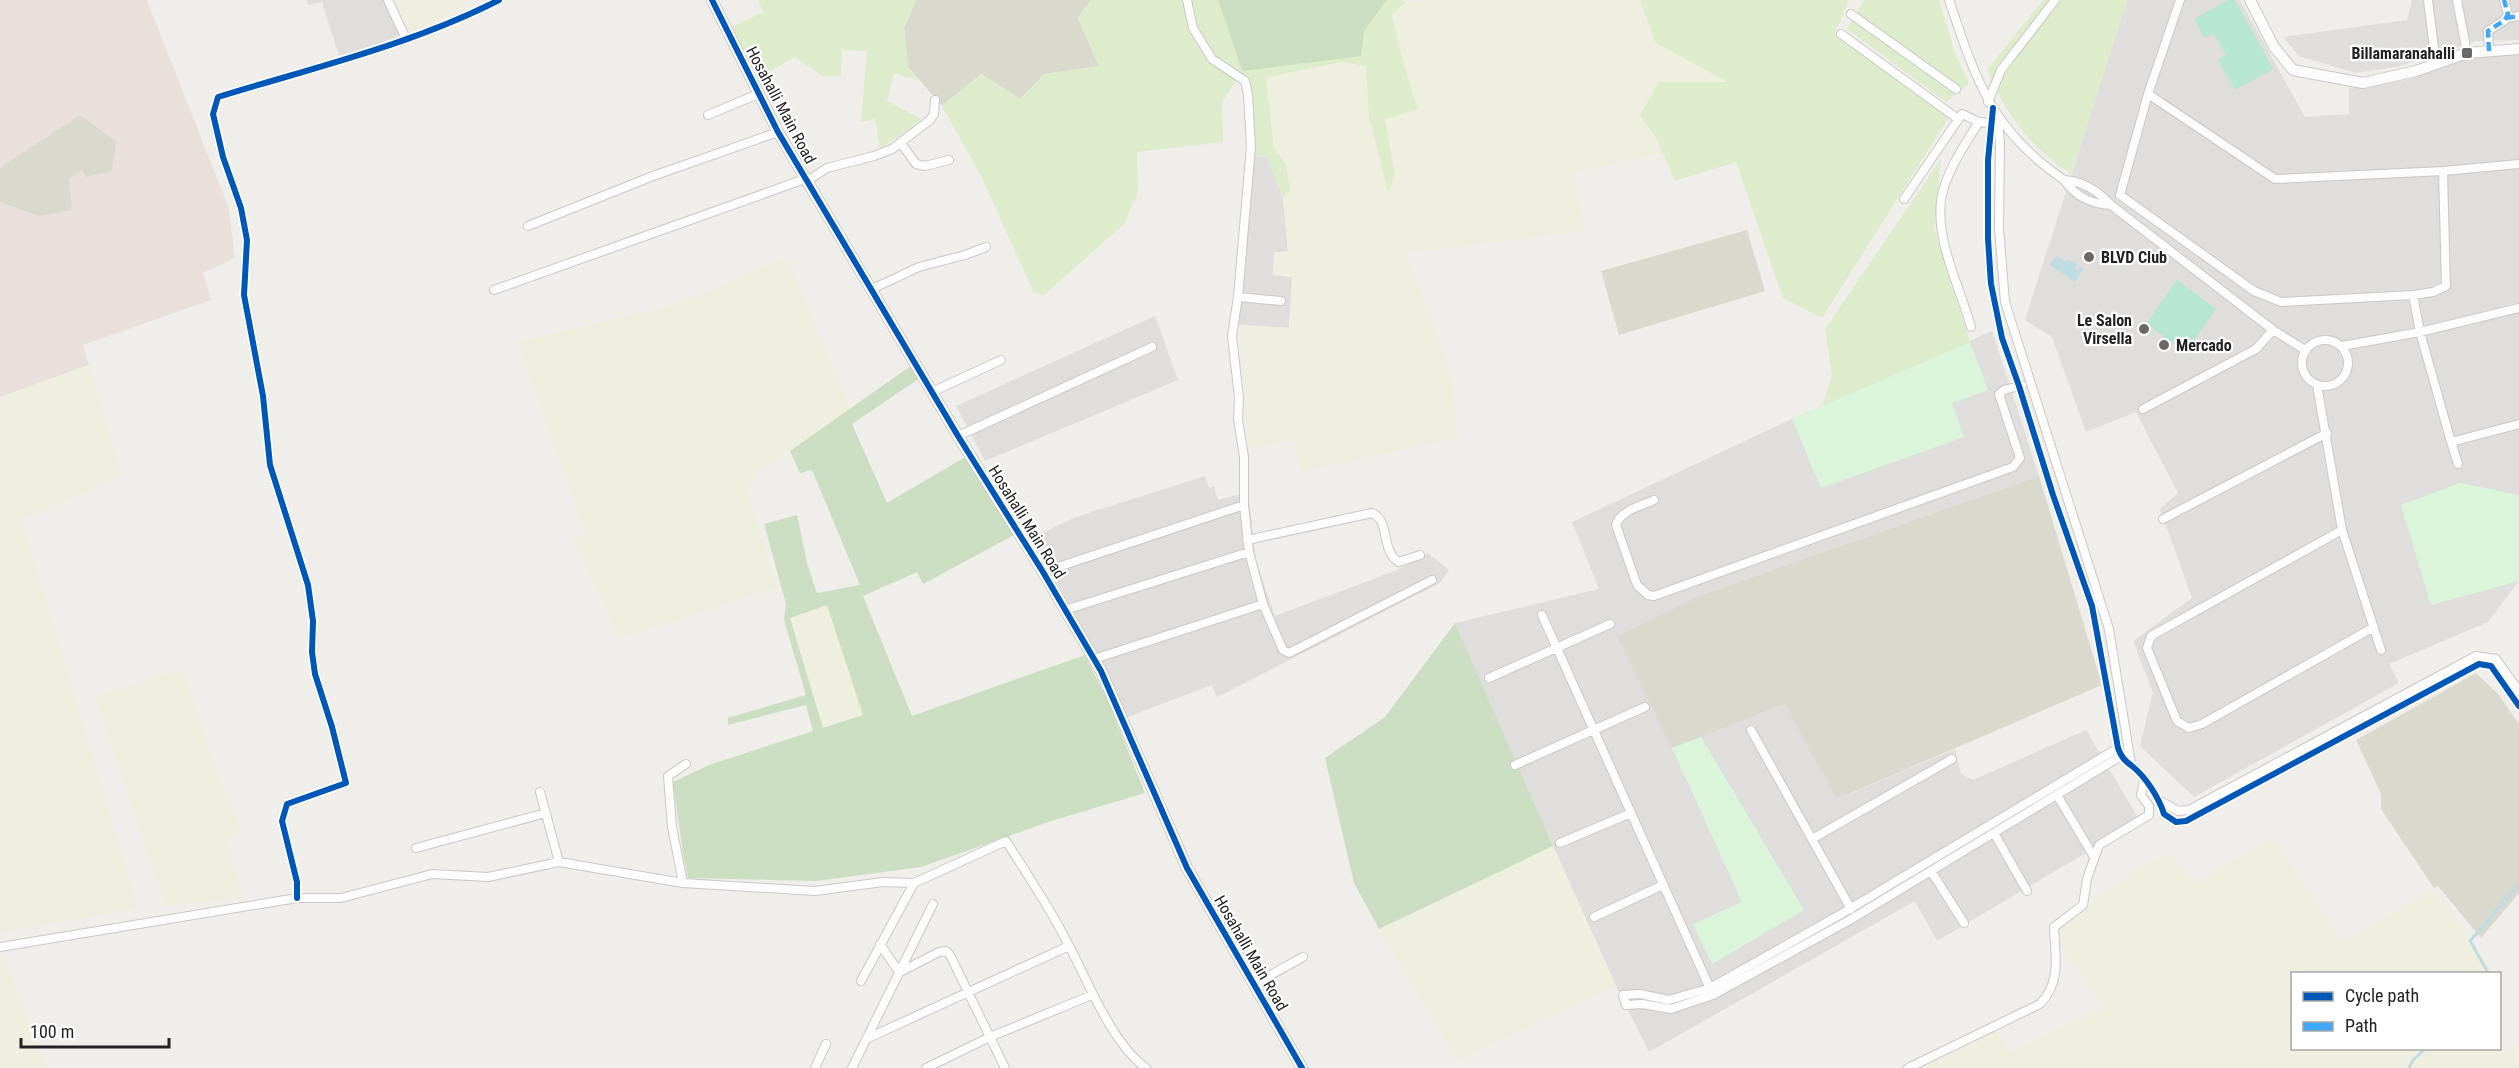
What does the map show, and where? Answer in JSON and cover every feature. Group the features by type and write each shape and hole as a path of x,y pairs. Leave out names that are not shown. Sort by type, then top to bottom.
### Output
{"street":[{"path":"388,0 406,39"},
{"path":"297,898 297,882 282,821 287,804 346,783 332,727 315,674 312,652 314,621 308,585 270,465 263,396 244,295 247,240 241,208 223,157 213,114 218,97 406,39 470,15 499,0"},
{"name":"Hosahalli Main Road","path":"712,0 778,132 958,436 1094,659 1187,868 1302,1068"},
{"path":"1186,0 1193,28 1212,59 1245,81 1248,95 1251,146 1238,297 1232,336 1239,398 1238,419 1244,457 1247,540 1263,604 1283,650 1289,653 1432,580"},
{"path":"1949,0 1963,41 1993,108 2000,142 1999,229 2005,302 2029,384 2109,628 2131,764"},
{"path":"2055,0 2001,70 1993,108 1988,160 1988,239 1991,284 2002,338 2092,606 2120,752 2159,800 2164,814 2176,822 2186,821 2479,664 2491,666 2519,706"},
{"path":"2180,0 2148,94 2120,195 2254,291 2281,302 2413,295 2433,292 2445,286 2443,171"},
{"path":"2250,0 2274,47 2294,70 2363,83 2436,64 2467,53 2519,49"},
{"path":"2428,0 2436,64"},
{"path":"2457,0 2467,53"},
{"path":"2504,0 2508,14 2506,18"},
{"path":"1851,14 1956,89"},
{"path":"2489,51 2488,32 2506,18 2519,16"},
{"path":"1841,33 1959,119"},
{"path":"708,115 758,94"},
{"path":"2148,94 2275,179 2443,171 2519,164"},
{"path":"494,290 806,180 827,168 874,156 901,143 930,120 934,114 935,100"},
{"path":"1993,108 2022,147 2038,162 2064,180 2071,189 2094,204 2111,205 2273,330 2305,350"},
{"path":"1904,199 1962,114 1979,122 1991,123"},
{"path":"1971,327 1940,225 1941,199 1957,157 1979,122"},
{"path":"528,226 653,176 778,132"},
{"path":"901,143 916,164 925,166 949,160"},
{"path":"872,289 919,267 986,247"},
{"path":"2413,295 2458,464"},
{"path":"1238,297 1281,301"},
{"path":"2342,346 2421,332 2519,308"},
{"path":"2143,409 2256,349 2273,330"},
{"path":"2322,339 2333,340 2342,346 2348,355 2349,366 2345,376 2338,383 2328,387 2308,380 2301,360 2305,350 2312,343 2322,339"},
{"path":"958,436 1152,347"},
{"path":"932,392 1001,360"},
{"path":"1654,500 1623,514 1616,525 1637,585 1648,596 1654,596 2013,467 2020,458 1999,394 2004,390 2029,384"},
{"path":"2317,385 2342,530 2381,650"},
{"path":"2451,442 2519,424"},
{"path":"2163,519 2327,433"},
{"path":"1043,572 1244,505"},
{"path":"1247,540 1372,513 1380,520 1393,558 1399,562 1420,555"},
{"path":"2342,530 2151,636 2147,648 2177,721 2189,728 2202,724 2374,627"},
{"path":"1065,610 1249,552"},
{"path":"1094,659 1263,604"},
{"path":"1542,615 1711,991"},
{"path":"1489,678 1610,624"},
{"path":"2159,800 2178,811 2189,810 2475,656 2496,659 2519,691"},
{"path":"1515,765 1645,707"},
{"path":"1751,730 1851,909"},
{"path":"2120,752 1711,991 1669,1000 1640,993 1623,995 1626,1005 1642,1004 1671,1009 1711,991 1848,921 2057,795 2120,752"},
{"path":"1812,839 1952,759"},
{"path":"683,883 672,827 668,776 686,764"},
{"path":"1908,1068 2040,1004 2051,993 2055,981 2054,927 2083,905 2094,856 2099,845 2149,815 2149,806 2141,795 2144,780"},
{"path":"540,792 559,862"},
{"path":"2057,795 2094,856"},
{"path":"416,848 546,813"},
{"path":"1560,843 1631,813"},
{"path":"1994,833 2027,891"},
{"path":"0,947 297,898 341,898 432,874 488,877 559,862 683,883 815,891 883,882 914,883 1006,841 1069,946 1092,995 1133,1059 1146,1068"},
{"path":"1931,871 1964,922"},
{"path":"861,981 914,883"},
{"path":"1594,916 1664,885"},
{"path":"852,1068 933,904"},
{"path":"880,944 899,972"},
{"path":"866,1039 1069,946"},
{"path":"899,972 939,952 946,951 953,960 1005,1068"},
{"path":"1254,984 1303,957"},
{"path":"926,1068 990,1037 1092,995"},
{"path":"815,1068 826,1044"}],"shaded area":[{"path":"0,0 147,0 229,209 235,258 203,273 211,300 83,345 89,365 0,397"},
{"path":"307,0 394,0 408,34 340,59 322,2 308,5"},
{"path":"916,0 1091,0 1078,18 1099,66 1045,74 1020,99 981,74 942,106 908,67 904,28"},
{"path":"2127,0 2240,0 2305,117 2349,114 2349,88 2407,80 2468,57 2519,53 2519,581 2488,622 2389,664 2399,683 2194,797 2140,746 2153,693 2133,641 2192,598 2160,509 2178,493 2136,412 2086,432 2052,337 2025,320"},
{"path":"2412,0 2519,0 2519,40 2476,41 2397,67 2356,73 2299,56 2283,37 2407,20"},
{"path":"80,115 116,141 112,171 86,177 82,170 69,178 72,210 39,216 0,202 0,168"},
{"path":"1254,156 1267,157 1283,198 1288,251 1273,275 1293,277 1289,328 1240,325 1236,322"},
{"path":"1747,230 1765,291 1619,335 1601,271"},
{"path":"2166,272 2173,277 2140,321 2133,316"},
{"path":"1155,316 1178,380 985,461 956,406"},
{"path":"1992,331 2039,476 1701,595 1617,636 1784,704 1838,799 1955,749 1961,774 1973,780 2086,730 2140,821 1937,941 1915,901 1649,1052 1616,986 1455,623 1599,589 1572,522 1792,419"},
{"path":"1205,476 1209,488 1214,486 1218,500 1248,492 1256,561 1275,616 1397,570 1428,553 1449,570 1440,583 1217,697 1212,685 1125,718 1102,663 1032,538 1076,517"},
{"path":"2039,476 2102,685 1837,799 1784,704 1672,748 1617,636 1701,595"},
{"path":"2476,673 2498,694 2519,724 2519,893 2481,938 2438,886 2434,888 2381,809 2381,794 2356,740"}],"green space":[{"path":"394,0 465,0 467,5 408,34"},
{"path":"758,0 916,0 904,28 908,67 919,81 894,73 887,101 921,119 880,148 875,119 861,122 867,51 842,50 841,76 822,76 795,57 759,78 732,27 763,12"},
{"path":"1091,0 1218,0 1242,71 1364,31 1387,0 1403,0 1405,2 1392,15 1402,58 1418,109 1385,119 1395,175 1388,192 1369,117 1366,66 1342,62 1266,77 1274,148 1286,164 1290,191 1283,198 1267,157 1254,156 1248,84 1242,72 1222,102 1223,142 1137,152 1138,192 1124,224 1044,295 1034,293 981,176 942,106 981,74 1020,99 1045,74 1099,66 1078,17"},
{"path":"1218,0 1387,0 1364,31 1361,56 1242,71"},
{"path":"1640,0 1656,43 1729,82 1640,115 1657,139 1663,153 1574,173 1585,231 1406,253 1451,373 1458,438 1301,472 1293,440 1248,449 1242,390 1240,325 1289,328 1292,277 1273,275 1274,252 1288,251 1283,198 1290,191 1286,164 1274,148 1266,77 1342,62 1366,66 1369,117 1395,175 1385,119 1402,58 1392,15 1405,2"},
{"path":"1640,0 1849,0 1835,32 1949,117 1822,318 1783,298 1736,162 1675,181 1657,139 1640,115 1659,82 1728,82 1656,43"},
{"path":"1864,0 1939,0 1955,53 1969,84 1946,102 1847,29"},
{"path":"2043,0 2127,0 2071,174 2044,154 2021,129 2002,101 1987,70"},
{"path":"2228,0 2235,0 2273,69 2235,90 2218,60 2226,55 2214,34 2204,38 2194,19"},
{"path":"1941,159 1934,229 1970,342 1822,406 1832,375 1825,329"},
{"path":"787,257 850,409 756,474 747,490 777,588 620,638 573,538 586,534 518,342 679,304"},
{"path":"2177,280 2216,309 2186,352 2146,324"},
{"path":"1970,342 1988,390 1952,403 1964,437 1821,488 1792,419"},
{"path":"89,365 122,476 22,520 138,908 0,933 0,397"},
{"path":"912,365 920,378 852,424 887,503 967,456 1014,535 923,584 917,572 863,596 912,716 1085,655 1109,704 1145,793 1051,821 921,867 816,881 688,878 673,782 709,765 813,731 806,705 728,725 728,718 806,695 784,620 786,604 764,524 797,515 807,563 817,593 860,585 812,470 800,473 790,451","holes":["827,605 863,715 823,728 790,618"]},
{"path":"2460,483 2519,495 2519,581 2431,605 2401,505"},
{"path":"827,604 864,715 823,728 790,617"},
{"path":"1455,623 1553,846 1379,929 1354,883 1325,758 1385,717"},
{"path":"183,669 216,771 242,831 226,840 243,898 166,906 95,697"},
{"path":"1701,737 1804,910 1712,964 1693,924 1742,902 1672,748"},
{"path":"2273,838 2343,942 2434,889 2494,972 2291,972 2291,1050 2497,1050 2499,1054 2519,1044 2519,1068 1920,1068 1996,1026 2009,1053 2104,1008 2049,927 2170,851 2194,884"},
{"path":"1553,846 1616,986 1458,1060 1379,929"},
{"path":"3,956 47,1068 0,1068 0,957"}],"water":[{"path":"2056,256 2066,262 2068,259 2077,265 2075,268 2078,270 2080,267 2083,269 2075,282 2050,265"}],"waterway":[{"path":"2488,972 2470,941 2519,885"},
{"path":"2409,1068 2413,1060 2424,1050"}],"marked path":[{"path":"2489,51 2488,31 2505,20 2508,14 2504,0"},
{"path":"2506,18 2519,16"}],"cycle path":[{"path":"297,898 297,882 282,821 287,804 346,783 332,727 315,674 312,652 313,621 308,585 270,465 263,396 244,295 247,240 241,208 223,157 213,114 218,97 396,43 466,16 499,0"},
{"path":"712,0 778,132 958,436 1043,572 1101,671 1187,868 1302,1068"},
{"path":"1993,108 1988,160 1988,239 1991,284 2002,338 2092,606 2120,754 2151,788 2164,814 2176,822 2186,821 2479,664 2491,666 2519,706"}],"place":[{"name":"Billamaranahalli","path":"2467,53"},
{"name":"BLVD Club","path":"2089,257"},
{"name":"Le Salon Virsella","path":"2144,329"},
{"name":"Mercado","path":"2164,345"}]}
